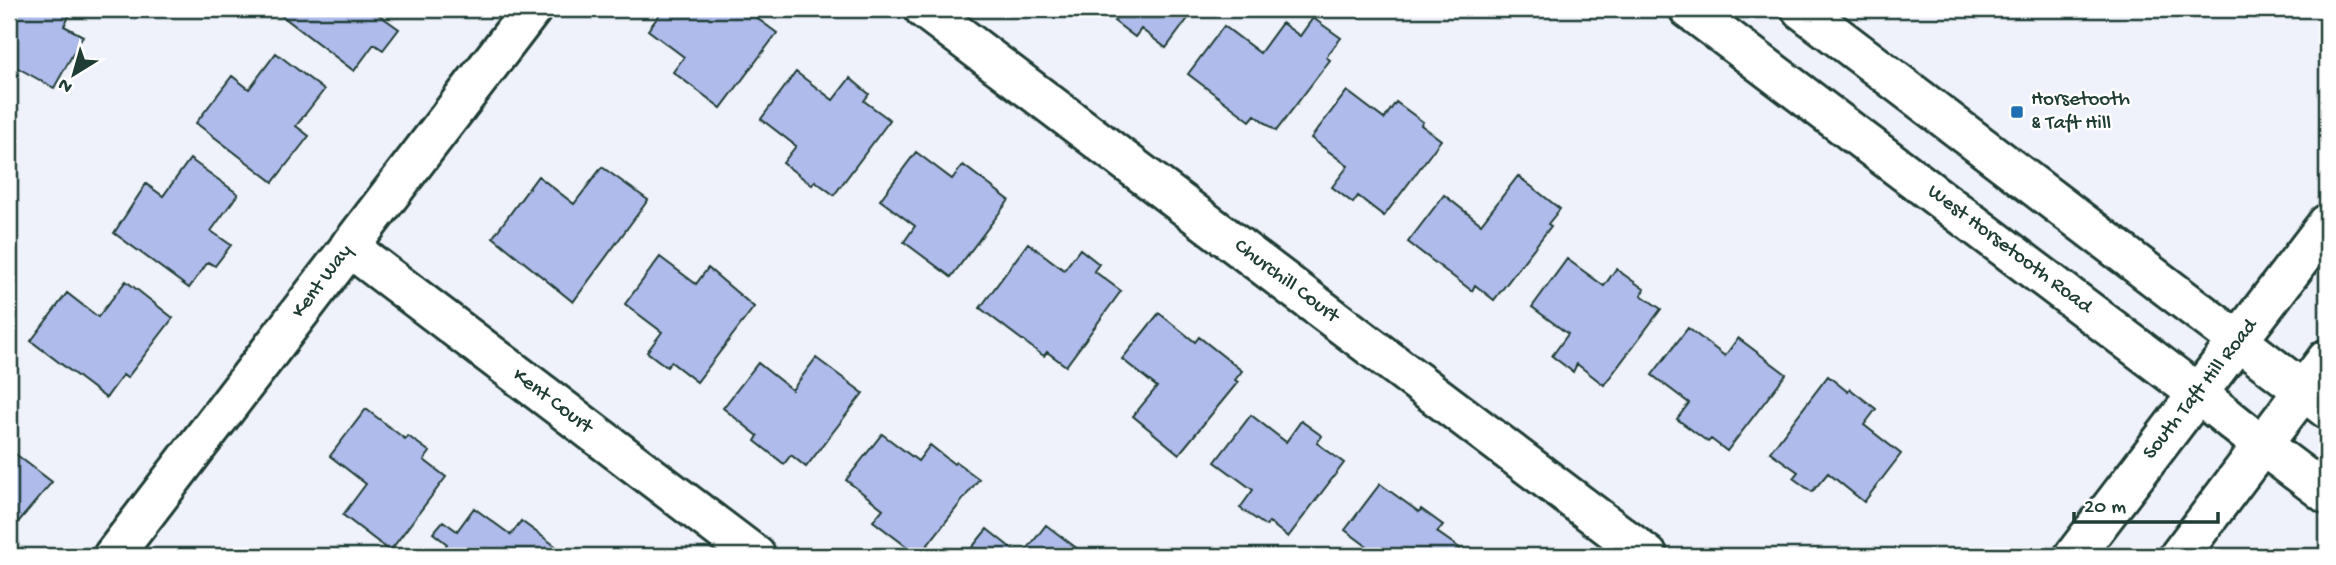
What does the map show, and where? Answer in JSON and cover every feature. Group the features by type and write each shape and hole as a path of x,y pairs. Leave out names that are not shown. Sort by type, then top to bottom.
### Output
{"street":[{"name":"Kent Way","path":"114,556 532,9"},
{"name":"Churchill Court","path":"924,9 1648,556"},
{"name":"West Horsetooth Road","path":"1689,9 2327,494"},
{"path":"1801,9 2315,400"},
{"name":"South Taft Hill Road","path":"2074,556 2327,224"},
{"name":"Kent Court","path":"349,247 755,556"},
{"path":"2179,556 2262,445 2315,400 2327,359"}],"building":[{"path":"9,9 73,9 64,26 83,36 54,88 9,63"},
{"path":"286,9 382,9 378,14 399,29 383,50 374,44 354,71 281,15"},
{"path":"664,9 760,9 754,16 777,33 721,108 673,72 684,57 648,30"},
{"path":"1123,9 1195,9 1166,48 1141,29 1135,37 1114,21"},
{"path":"1313,18 1341,38 1326,57 1330,60 1276,131 1255,115 1250,121 1188,74 1224,26 1260,53 1282,23 1300,36"},
{"path":"276,53 324,90 296,126 309,136 273,182 196,123 232,76 249,89"},
{"path":"796,72 833,100 850,78 869,94 864,101 890,120 834,195 815,181 812,185 783,163 796,146 761,119"},
{"path":"1347,91 1384,119 1396,102 1423,122 1421,125 1441,140 1384,216 1358,196 1353,203 1332,187 1348,166 1311,138"},
{"path":"916,152 952,179 963,165 1009,200 951,277 904,242 915,226 880,200"},
{"path":"190,159 238,194 211,231 231,245 215,266 208,262 189,288 114,233 146,184 163,196"},
{"path":"602,167 648,200 573,302 493,237 538,176 574,204"},
{"path":"1518,176 1560,209 1548,224 1551,226 1494,300 1475,285 1472,291 1408,242 1444,195 1481,224"},
{"path":"1028,243 1064,270 1080,249 1099,264 1094,271 1121,291 1066,366 1047,352 1044,356 1038,352 980,308"},
{"path":"660,257 696,284 708,268 754,307 697,382 671,362 667,367 647,352 662,332 625,304"},
{"path":"1567,259 1604,286 1616,269 1644,289 1641,295 1661,309 1604,385 1577,364 1573,372 1552,356 1568,334 1532,307"},
{"path":"126,281 173,318 127,378 123,375 106,398 31,341 67,293 98,317"},
{"path":"1159,313 1195,342 1199,337 1242,371 1235,380 1238,382 1179,454 1133,416 1157,387 1122,359"},
{"path":"1688,328 1725,356 1738,338 1786,374 1727,451 1711,439 1708,442 1677,419 1689,403 1652,375"},
{"path":"816,358 863,393 806,467 791,455 784,464 755,441 758,436 723,408 758,363 792,390"},
{"path":"1828,376 1876,409 1864,425 1901,454 1864,502 1828,473 1812,492 1793,478 1798,472 1770,452"},
{"path":"366,409 405,439 408,436 430,452 424,460 446,477 390,551 343,515 366,484 330,456"},
{"path":"1251,415 1286,442 1301,421 1322,436 1317,443 1344,463 1288,537 1269,522 1266,526 1240,508 1253,490 1215,462"},
{"path":"882,434 918,461 930,445 979,479 919,556 873,521 883,509 846,480"},
{"path":"9,449 52,482 9,533"},
{"path":"1380,484 1419,512 1421,509 1443,525 1437,532 1461,549 1455,556 1380,556 1345,530"},
{"path":"474,508 511,535 521,521 569,556 440,556 447,544 433,533 443,521 457,531"},
{"path":"1046,525 1087,556 1022,556"},
{"path":"987,529 1021,556 965,556"}],"place":[{"name":"Horsetooth & Taft Hill","path":"2017,112"}]}
